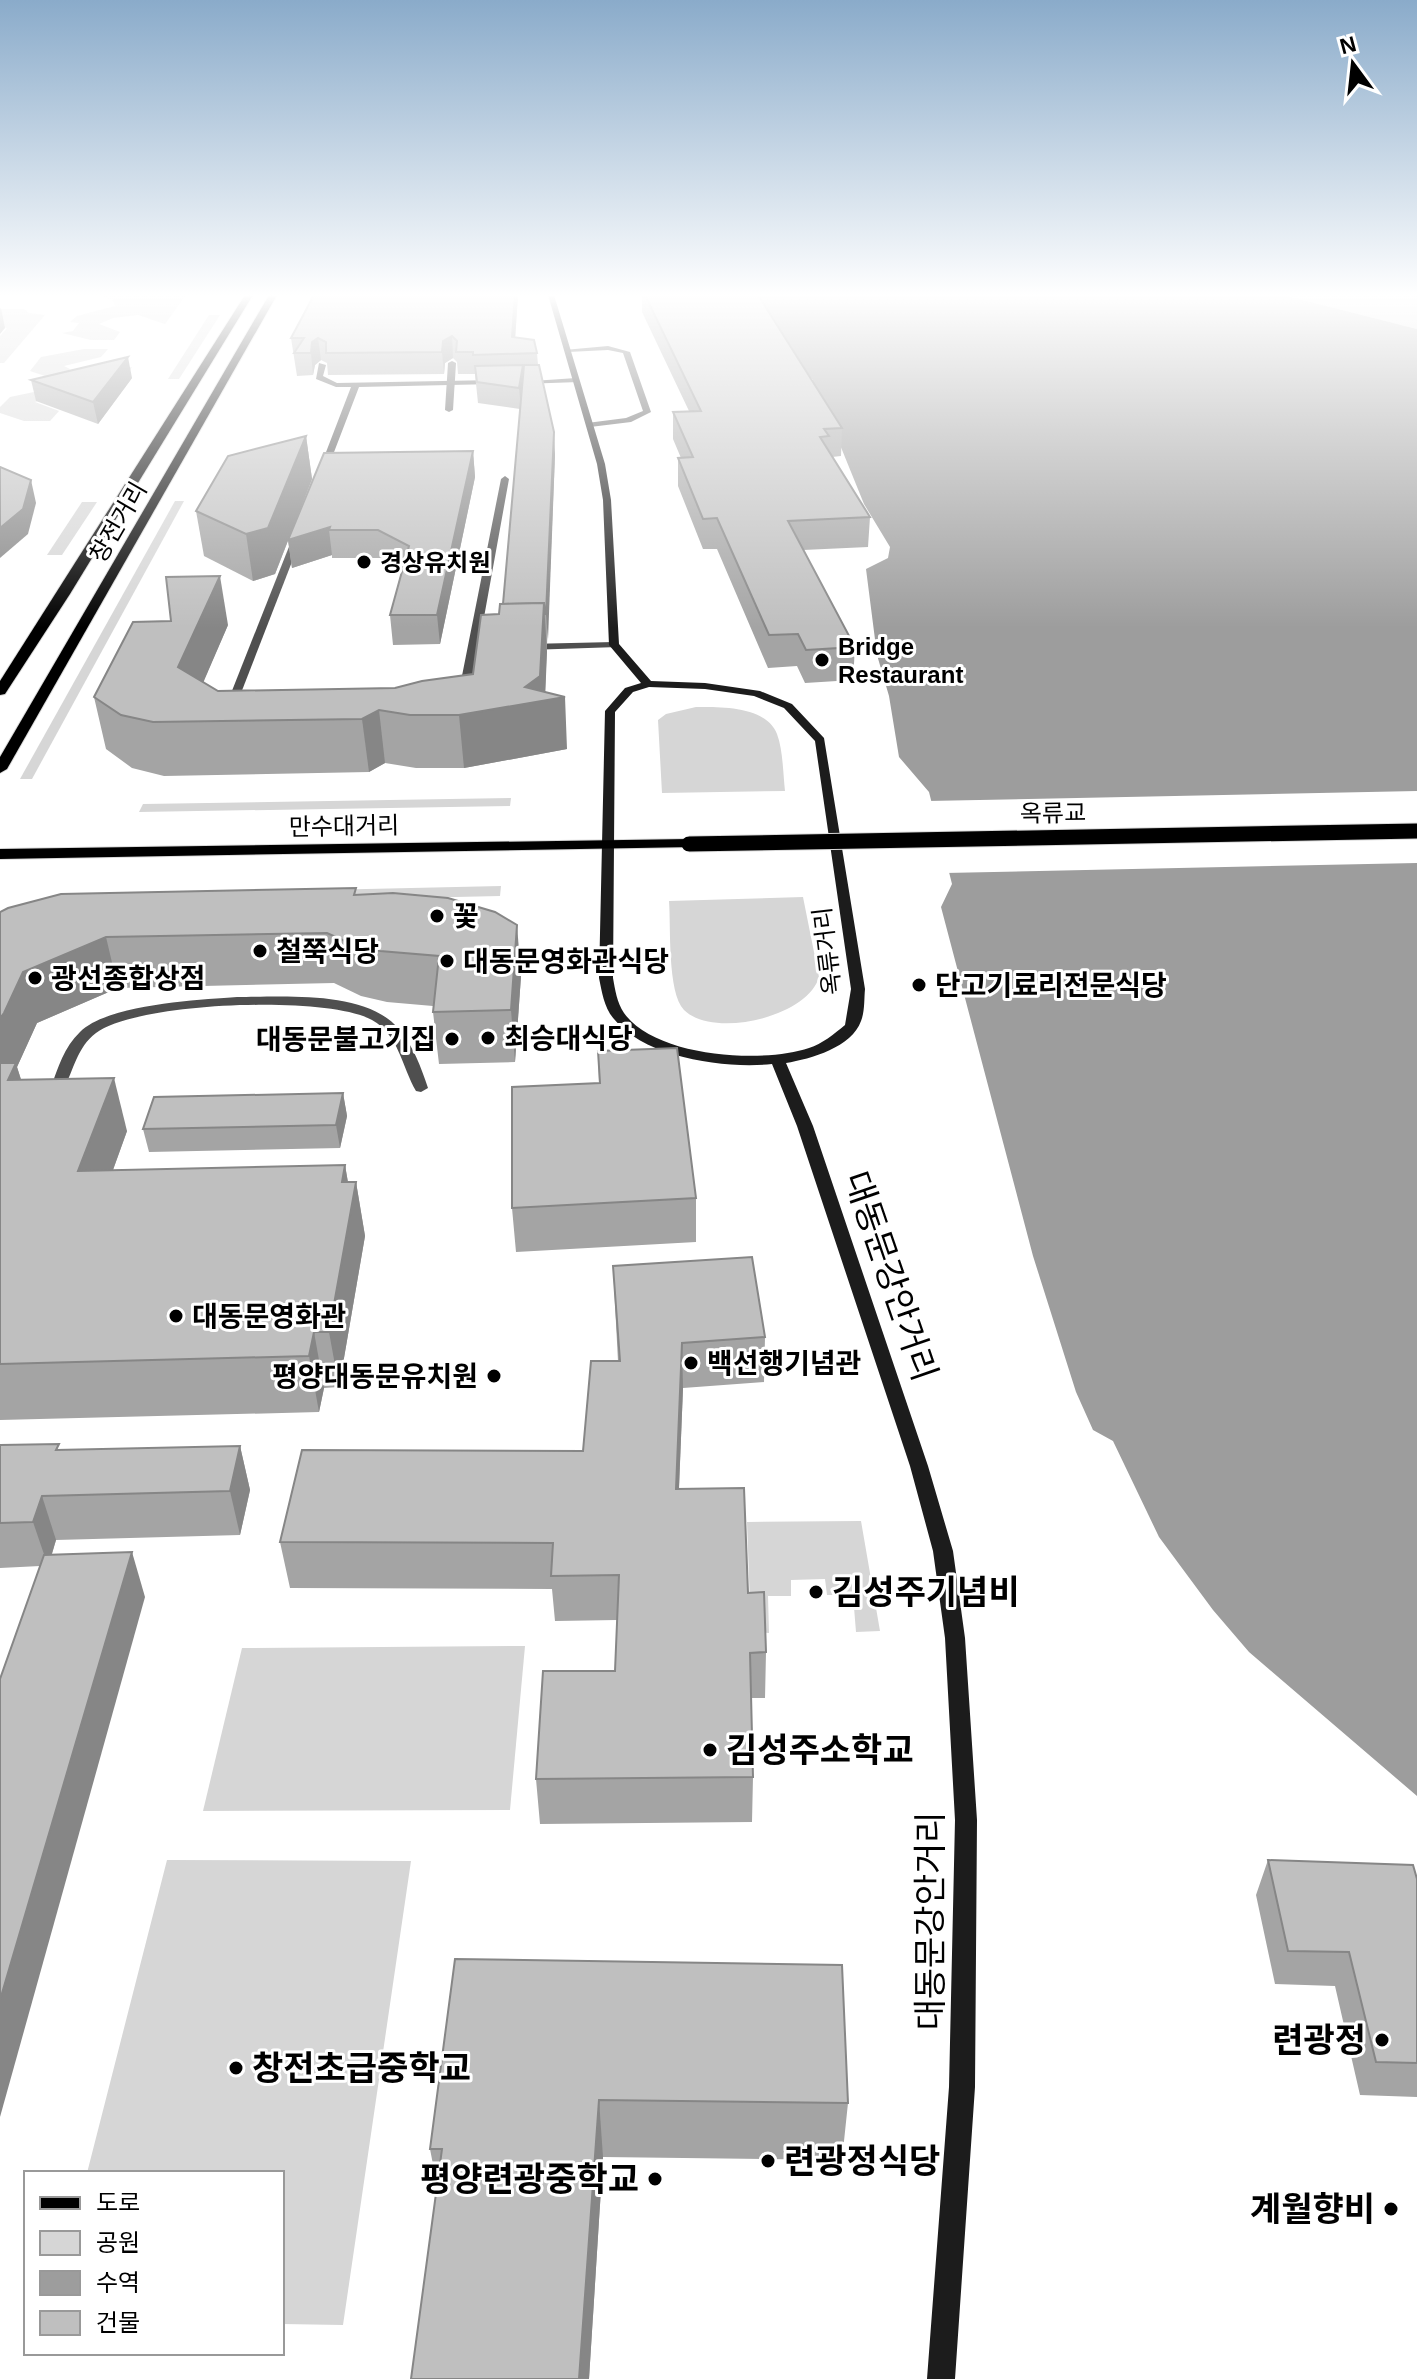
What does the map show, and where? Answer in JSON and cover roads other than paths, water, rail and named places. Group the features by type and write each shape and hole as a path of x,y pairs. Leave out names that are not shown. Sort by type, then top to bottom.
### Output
{"main road":[{"name":"창전거리","path":"0,691 180,406"},
{"name":"창전거리","path":"0,769 209,406"},
{"name":"옥류교","path":"689,844 1417,831"},
{"name":"만수대거리","path":"0,854 689,844"}],"street":[{"path":"316,487 348,406"},
{"path":"584,406 607,500 614,645 648,684"},
{"path":"590,425 628,420 647,412 645,406"},
{"path":"462,703 505,479"},
{"path":"231,724 228,714 299,531"},
{"path":"520,647 614,645"},
{"path":"473,648 505,647"},
{"name":"옥류거리","path":"648,684 705,686 756,693 788,706 820,740 858,989 852,1025 832,1043 806,1056 742,1061 700,1056 646,1039 621,1018 611,1002 606,978 610,711 629,690 648,684"},
{"path":"58,1087 74,1045 95,1027 159,1008 267,1002 350,1007 377,1017 405,1044 421,1088"},
{"name":"대동문강안거리","path":"777,1059 805,1126 919,1466 943,1551 955,1638 966,1820 962,2087 941,2379"}],"water":[{"path":"817,406 1417,406 1417,1796 1249,1652 1213,1610 1159,1537 1113,1441 1093,1430 1076,1392 1033,1256 941,907 952,884 929,792 899,757 889,696 877,655 866,569 888,558 890,547 864,504 836,435"}],"place":[{"name":"경상유치원","path":"364,562"},
{"name":"Bridge Restaurant","path":"822,660"},
{"name":"꽃","path":"437,916"},
{"name":"철쭉식당","path":"260,951"},
{"name":"대동문영화관식당","path":"447,961"},
{"name":"광선종합상점","path":"35,978"},
{"name":"단고기료리전문식당","path":"919,985"},
{"name":"최승대식당","path":"488,1038"},
{"name":"대동문불고기집","path":"452,1039"},
{"name":"대동문영화관","path":"176,1316"},
{"name":"백선행기념관","path":"691,1363"},
{"name":"평양대동문유치원","path":"494,1376"},
{"name":"김성주기념비","path":"816,1592"},
{"name":"김성주소학교","path":"710,1750"},
{"name":"련광정","path":"1382,2040"},
{"name":"창전초급중학교","path":"236,2068"},
{"name":"련광정식당","path":"768,2161"},
{"name":"평양련광중학교","path":"655,2179"},
{"name":"계월향비","path":"1391,2209"}]}
